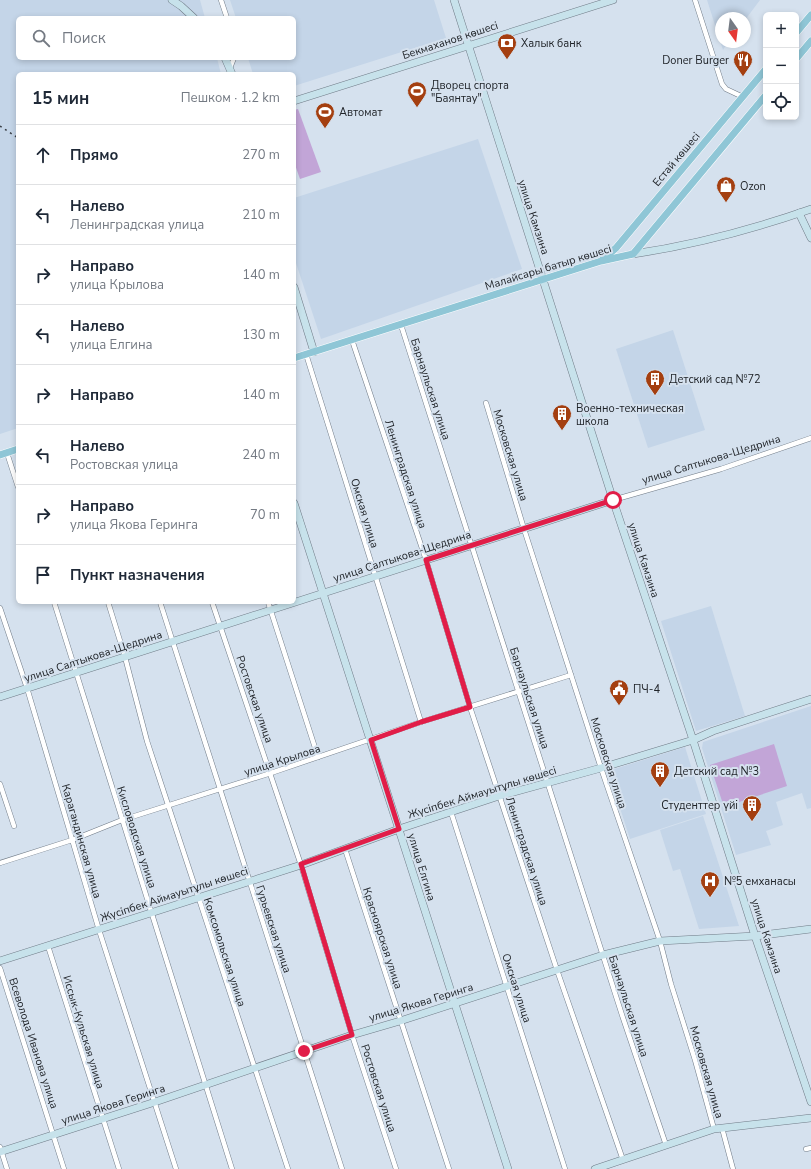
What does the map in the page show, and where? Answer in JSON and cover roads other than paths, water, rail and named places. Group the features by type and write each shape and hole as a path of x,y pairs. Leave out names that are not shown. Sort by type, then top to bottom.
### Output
{"main road":[{"path":"799,29 811,15"},
{"path":"799,55 811,41"},
{"name":"Естай көшесі","path":"601,261 616,248 763,73"},
{"path":"633,254 763,99"},
{"name":"Малайсары батыр көшесі","path":"296,357 601,261 633,254"},
{"path":"4,454 16,450"}],"street":[{"path":"172,0 192,16"},
{"path":"221,0 226,16"},
{"name":"улица Камзина","path":"454,0 613,500 693,740 755,936 811,1102"},
{"name":"Бекмаханов көшесі","path":"296,100 613,0"},
{"path":"695,0 722,84 726,89 743,98"},
{"path":"226,60 231,71"},
{"path":"231,71 234,60"},
{"name":"Малайсары батыр көшесі","path":"633,254 664,250 718,237 811,209"},
{"path":"800,213 811,238"},
{"path":"296,294 314,352"},
{"name":"Барнаульская улица","path":"401,325 603,955 666,1145"},
{"name":"Ленинградская улица","path":"352,340 426,560 470,707 556,970 623,1160"},
{"name":"Омская улица","path":"306,354 421,722"},
{"name":"Московская улица","path":"486,403 524,529 601,768 660,941 671,984 695,1060 714,1129"},
{"name":"улица Салтыкова-Щедрина","path":"296,603 613,500 721,469 811,438"},
{"path":"4,454 16,482"},
{"name":"улица Елгина","path":"296,510 508,1169"},
{"name":"Кисловодская улица","path":"55,604 232,1169"},
{"name":"Комсомольская улица","path":"109,604 125,657 147,741 288,1169"},
{"name":"Гурьевская улица","path":"161,604 342,1169"},
{"name":"Ростовская улица","path":"213,604 301,864 352,1035 396,1169"},
{"path":"269,604 318,757"},
{"name":"улица Салтыкова-Щедрина","path":"0,697 292,604"},
{"name":"Карагандинская улица","path":"0,608 27,688 98,930 176,1169"},
{"name":"улица Крылова","path":"0,863 72,840 122,820 220,790 421,722 571,675"},
{"name":"Жүсіпбек Аймауытұлы көшесі","path":"0,961 250,881 499,796 601,768 693,740 713,731 811,699"},
{"path":"0,784 14,826"},
{"name":"Омская улица","path":"451,812 565,1169"},
{"name":"Красноярская улица","path":"345,849 449,1169"},
{"name":"улица Якова Геринга","path":"0,1151 155,1102 352,1035 454,1004 603,955 660,941 755,936 811,929"},
{"name":"Иссык-Кульская улица","path":"48,946 119,1169"},
{"name":"Всеволода Иванова улица","path":"0,968 64,1169"},
{"path":"595,1169 714,1129 811,1118"},
{"name":"Московская улица","path":"722,1128 733,1169"},
{"path":"0,1151 7,1169"}],"railway":[{"path":"0,126 16,137"}],"place":[{"name":"Халык банк","path":"507,60"},
{"name":"Doner Burger","path":"743,77"},
{"name":"Дворец спорта \"Баянтау\"","path":"417,108"},
{"name":"Автомат","path":"325,129"},
{"name":"Ozon","path":"726,203"},
{"name":"Детский сад №72","path":"655,396"},
{"name":"Военно-техническая школа","path":"562,431"},
{"name":"ПЧ-4","path":"619,706"},
{"name":"Детский сад №3","path":"660,788"},
{"name":"Студенттер үйі","path":"752,822"},
{"name":"№5 емханасы","path":"710,898"}]}
